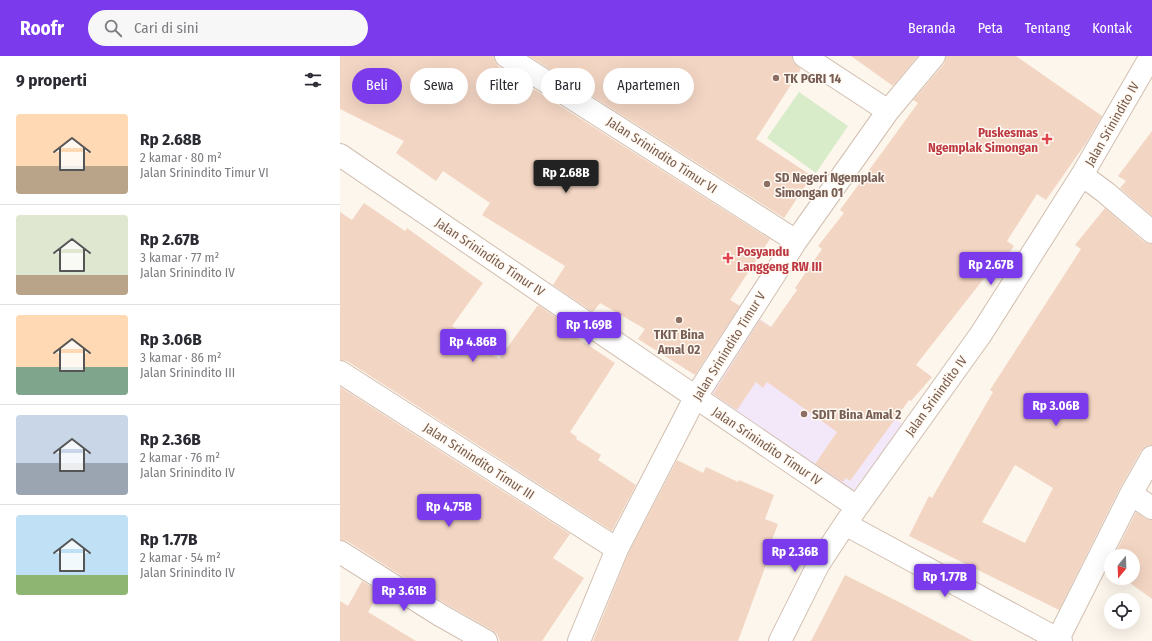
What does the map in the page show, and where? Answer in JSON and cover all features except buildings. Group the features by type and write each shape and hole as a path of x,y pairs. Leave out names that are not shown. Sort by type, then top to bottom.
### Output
{"street":[{"name":"Jalan Srinindito Timur VI","path":"506,56 796,242"},
{"path":"804,56 888,111"},
{"name":"Jalan Srinindito Timur V","path":"579,641 617,549 695,398 796,242 888,111 934,56"},
{"name":"Jalan Srinindito IV","path":"780,641 818,565 851,516 981,334 1082,175 1151,56"},
{"name":"Jalan Srinindito Timur IV","path":"340,155 695,398 851,516"},
{"path":"1082,175 1105,192 1152,232"},
{"name":"Jalan Srinindito Timur III","path":"340,372 617,549"},
{"path":"851,516 1059,640 1063,626 1131,494 1152,457"},
{"path":"1131,494 1152,508"},
{"path":"340,552 440,615 486,641"}],"shaded area":[{"name":"SDIT Bina Amal 2","path":"756,316 904,425 851,494 704,402"}],"green space":[{"path":"799,92 848,126 816,173 767,138"}],"place":[{"name":"TK PGRI 14","path":"776,78"},
{"name":"Puskesmas Ngemplak Simongan","path":"1047,139"},
{"name":"SD Negeri Ngemplak Simongan 01","path":"767,184"},
{"name":"Posyandu Langgeng RW III","path":"728,258"},
{"name":"TKIT Bina Amal 02","path":"679,320"},
{"name":"SDIT Bina Amal 2","path":"804,414"}]}
